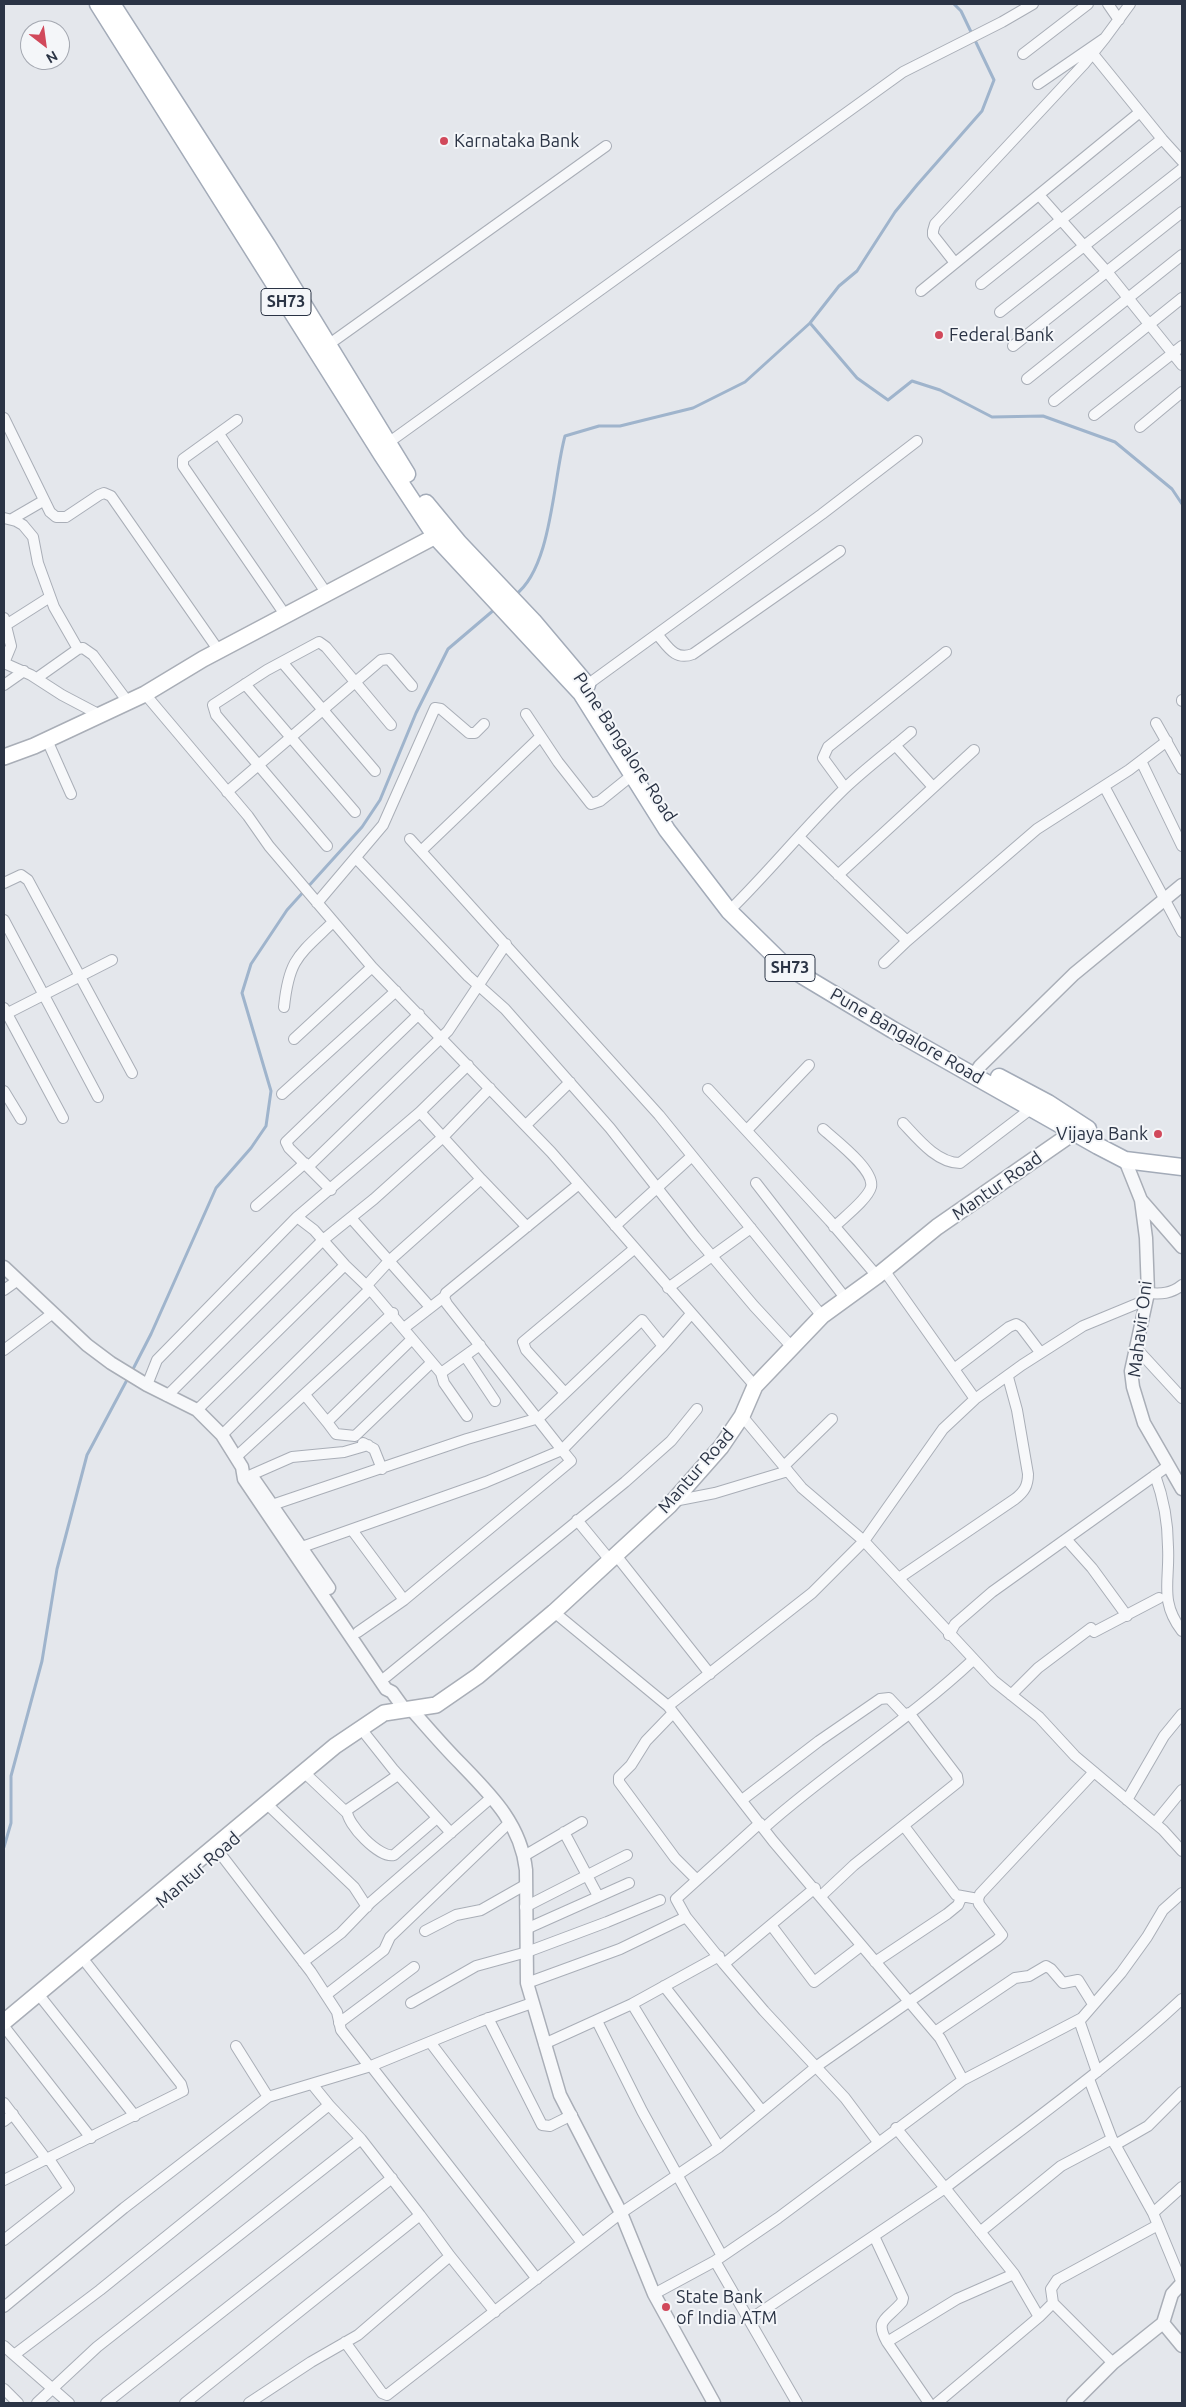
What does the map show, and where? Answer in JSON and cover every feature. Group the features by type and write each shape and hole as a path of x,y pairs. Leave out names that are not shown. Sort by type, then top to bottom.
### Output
{"main road":[{"name":"SH73","path":"98,4 382,455 442,533 518,615"},
{"name":"SH73","path":"112,4 328,345 442,533"},
{"path":"4,757 47,740 145,694 219,650 442,533"},
{"name":"Pune Bangalore Road","path":"518,615 587,685 624,754 632,776 733,907 781,962 977,1071 1032,1108 1125,1160 1182,1167"},
{"name":"Pune Bangalore Road","path":"518,615 581,693 650,789 671,828"},
{"name":"Pune Bangalore Road","path":"977,1071 1048,1103 1098,1137 1121,1149 1136,1154 1182,1157"},
{"name":"Mantur Road","path":"5,2027 322,1756 384,1714 436,1705 478,1676 554,1612 674,1501 721,1447 742,1416 755,1386 791,1346 822,1316 937,1228 1074,1132"},
{"name":"Mantur Road","path":"5,2027 44,2000 308,1776 403,1711"}],"street":[{"path":"388,443 903,72 953,45 990,29 1033,4"},
{"path":"1023,54 1088,4"},
{"path":"1108,4 1119,20"},
{"path":"956,263 934,236 932,231 935,224 1093,54 1130,4"},
{"path":"1038,84 1105,38"},
{"path":"1093,54 1162,139 1182,160"},
{"path":"921,291 1140,112"},
{"path":"981,284 1162,139"},
{"path":"328,345 606,146"},
{"path":"1000,312 1182,169"},
{"path":"1040,195 1059,220 1108,273 1182,365"},
{"path":"1013,346 1108,273 1182,212"},
{"path":"1027,379 1182,255"},
{"path":"1054,401 1182,298"},
{"path":"1094,415 1182,346"},
{"path":"1140,427 1182,392"},
{"path":"4,418 50,512 60,518 66,517 98,495 104,493 111,496 219,650"},
{"path":"237,420 183,459 183,466 286,616"},
{"path":"219,434 327,594"},
{"path":"587,685 822,514 917,441"},
{"path":"8,519 43,501"},
{"path":"8,519 24,525 33,537 38,563 50,598 78,649"},
{"path":"658,634 677,656 684,657 693,654 840,551"},
{"path":"50,598 5,621 11,646 4,663 37,678 62,695 100,715"},
{"path":"327,846 216,715 212,707 215,703 245,684 319,642 326,647 391,725"},
{"path":"37,678 78,649 88,650 128,702"},
{"path":"845,788 826,765 823,758 828,747 946,652"},
{"path":"227,792 354,682 385,658 392,662 412,686"},
{"path":"282,662 375,771"},
{"path":"4,685 24,671"},
{"path":"245,684 355,812"},
{"path":"145,694 372,967 526,1125 755,1386"},
{"path":"314,899 356,858 383,825 435,708 440,709 469,733 475,733 484,724"},
{"path":"526,714 540,737 591,804 600,801 632,776"},
{"path":"1156,722 1182,769"},
{"path":"733,907 765,876 845,788 911,732"},
{"path":"421,851 540,737"},
{"path":"47,740 71,794"},
{"path":"884,963 906,941 1037,828 1104,786 1166,741"},
{"path":"895,745 933,787"},
{"path":"838,875 974,750"},
{"path":"1140,761 1182,846"},
{"path":"1104,786 1182,932"},
{"path":"799,837 906,941"},
{"path":"410,839 659,1115 822,1316"},
{"path":"356,858 479,985 505,1009 610,1128 695,1236 714,1256 754,1306 791,1346"},
{"path":"4,883 21,875 28,880 132,1073"},
{"path":"977,1071 1074,974 1182,885"},
{"path":"4,920 98,1097"},
{"path":"284,1007 287,983 295,960 333,922"},
{"path":"256,1206 306,1165 442,1037 506,944"},
{"path":"63,1118 5,1012 81,977 112,960"},
{"path":"294,1039 372,967"},
{"path":"282,1094 396,991"},
{"path":"331,1190 286,1145 288,1139 419,1014"},
{"path":"145,1384 157,1360 297,1217 331,1190 420,1112 468,1065"},
{"path":"747,1130 809,1065"},
{"path":"526,1125 570,1082"},
{"path":"167,1396 323,1240 351,1218 443,1137 490,1088"},
{"path":"4,1090 20,1119"},
{"path":"708,1090 747,1130 834,1227 880,1273 954,1369 975,1400"},
{"path":"903,1123 938,1156 947,1161 960,1163 1032,1108"},
{"path":"420,1112 528,1227"},
{"path":"823,1129 855,1158 870,1179 871,1188 866,1196 834,1227"},
{"path":"615,1226 692,1156"},
{"name":"Mahavir Oni","path":"1125,1160 1141,1200 1147,1297 1131,1372 1136,1402 1144,1424 1182,1489"},
{"path":"222,1435 369,1287 389,1261 481,1179"},
{"path":"756,1183 846,1299"},
{"path":"404,1328 579,1184"},
{"path":"1141,1200 1182,1247"},
{"path":"297,1217 314,1230 345,1265 393,1313 431,1363 441,1372 444,1384 466,1416"},
{"path":"351,1218 430,1308"},
{"path":"668,1288 751,1228"},
{"path":"564,1393 526,1350 523,1342 634,1249"},
{"path":"197,1410 345,1265"},
{"path":"4,1267 87,1345 111,1363 145,1384 197,1410 222,1435 302,1547 358,1632 386,1677 403,1711 492,1797 510,1822 517,1834 524,1856 527,1983 560,2095 572,2115 620,2213 654,2294 714,2403"},
{"path":"4,1290 18,1280"},
{"path":"697,1880 675,1858 618,1782 619,1777 631,1765 670,1709 710,1674 812,1593 864,1541 943,1429 975,1400 1040,1352 1083,1326 1147,1297 1173,1292 1182,1285"},
{"path":"358,1632 404,1600 571,1461 539,1418 447,1304 444,1297"},
{"path":"4,1350 53,1313"},
{"path":"392,1692 386,1690 244,1479 243,1466 305,1395 393,1313"},
{"path":"302,1547 486,1482 562,1450 663,1346 691,1314"},
{"path":"272,1505 382,1469 467,1438 539,1418 642,1320 663,1346"},
{"path":"954,1369 994,1338 1016,1324 1021,1327 1040,1352"},
{"path":"327,1422 412,1339"},
{"path":"441,1372 480,1345"},
{"path":"1136,1348 1182,1398"},
{"path":"465,1356 495,1401"},
{"path":"355,1436 431,1363"},
{"path":"899,1578 1015,1500 1028,1484 1017,1410 1008,1377"},
{"path":"305,1395 336,1434 355,1436 374,1450 382,1469"},
{"path":"386,1677 625,1482 671,1440 697,1409"},
{"path":"742,1416 802,1488 864,1541 974,1660 1039,1717 1075,1756 1155,1823 1182,1851"},
{"path":"674,1501 716,1492 786,1468 832,1419"},
{"path":"243,1466 292,1457 344,1452 368,1445"},
{"path":"949,1634 955,1624 992,1592 1168,1466"},
{"path":"1155,1475 1161,1497 1168,1546 1166,1597 1169,1610 1182,1632"},
{"path":"577,1520 612,1557 710,1674"},
{"path":"352,1530 404,1600"},
{"path":"1066,1539 1092,1568 1127,1616"},
{"path":"1011,1694 1038,1668 1092,1630 1127,1616 1159,1598"},
{"path":"554,1612 670,1709 762,1826 874,1962 935,2032 963,2080"},
{"path":"878,2142 845,2098 764,2011 686,1918 676,1899 762,1826 945,1686 974,1660"},
{"path":"544,2044 597,2021 664,1986 722,1960 854,1865 951,1790 958,1782 958,1779 907,1715 889,1698 880,1699 819,1741 742,1800"},
{"path":"1127,1800 1164,1736 1182,1714"},
{"path":"366,1735 451,1833"},
{"path":"978,1899 980,1894 1094,1772"},
{"path":"347,1813 350,1807 398,1774"},
{"path":"308,1776 347,1813 351,1822 377,1851 390,1856 398,1852 437,1818"},
{"path":"1155,1823 1182,1790"},
{"path":"303,1962 341,1933 367,1907 492,1797"},
{"path":"270,1807 354,1887 367,1907"},
{"path":"326,1995 384,1950 390,1937 510,1822"},
{"path":"524,1856 582,1822"},
{"path":"904,1826 956,1895 961,1898 978,1899"},
{"path":"564,1832 598,1896"},
{"path":"219,1852 326,1995 336,2012 341,2030 537,2279"},
{"path":"525,1907 627,1856"},
{"path":"526,1930 629,1882"},
{"path":"425,1931 456,1915 481,1910 525,1885"},
{"path":"654,2294 718,2258 785,2213 896,2128 963,2080 1079,2020 1121,1973 1147,1937 1162,1910 1182,1893"},
{"path":"874,1962 947,1914 958,1905 961,1898"},
{"path":"345,2342 382,2393 387,2395 620,2213 719,2147 817,2066 1000,1938 1000,1931 978,1899"},
{"path":"411,2003 476,1966 527,1952 608,1922 660,1900"},
{"path":"527,1983 620,1949 686,1918"},
{"path":"771,1926 814,1982 861,1946"},
{"path":"4,2180 180,2094 182,2087 87,1964"},
{"path":"935,2032 1015,1978 1029,1976 1046,1966 1052,1969 1063,1983 1078,1980 1093,2004"},
{"path":"339,2023 414,1967"},
{"path":"664,1986 762,2111"},
{"path":"749,2320 945,2188 1093,2076 1182,1999"},
{"path":"44,2000 135,2116"},
{"path":"4,2307 124,2208 268,2097 370,2066 488,2018 532,2003"},
{"path":"632,2004 719,2147"},
{"path":"488,2018 542,2125 550,2126 572,2115"},
{"path":"1072,2403 1113,2363 1163,2323 1172,2294 1182,2283 1153,2213 1113,2142 1093,2076 1079,2020"},
{"path":"597,2021 677,2175 749,2320 797,2403"},
{"path":"5,2027 92,2138"},
{"path":"430,2042 582,2243"},
{"path":"236,2046 268,2097"},
{"path":"312,2084 361,2139 495,2312"},
{"path":"980,2232 1061,2166 1113,2142 1157,2118 1182,2092"},
{"path":"4,2103 69,2186 69,2189 4,2240"},
{"path":"14,2355 100,2290 329,2105"},
{"path":"4,2121 13,2114"},
{"path":"896,2128 1014,2274 1039,2317"},
{"path":"37,2403 53,2390 97,2346 361,2139"},
{"path":"106,2403 392,2178"},
{"path":"1153,2213 1182,2187"},
{"path":"185,2403 420,2215"},
{"path":"1113,2363 1053,2303 1051,2289 1057,2280 1158,2225"},
{"path":"874,2236 902,2298 902,2302 881,2324 880,2329 928,2403"},
{"path":"249,2403 373,2323 450,2256"},
{"path":"887,2342 957,2299 1014,2274"},
{"path":"937,2403 1053,2303"},
{"path":"1163,2323 1182,2346"},
{"path":"4,2346 69,2403"},
{"path":"4,2389 18,2403"}],"waterway":[{"path":"954,4 961,11 994,80 982,111 895,212 857,271 839,286 810,323 857,378 888,400 912,381 940,390 992,417 1043,416 1115,442 1172,489 1182,504"},
{"path":"515,595 527,582 537,565 544,544 565,436 599,426 620,426 693,408 745,382 810,323"},
{"path":"131,1373 151,1334 216,1188 251,1148 266,1126 271,1091 242,993 251,964 287,910 362,827 380,800 416,713 448,649 495,609"},
{"path":"4,1847 11,1823 11,1776 42,1661 57,1569 87,1455 128,1378"}],"place":[{"name":"Karnataka Bank","path":"444,141"},
{"name":"Federal Bank","path":"939,335"},
{"name":"Vijaya Bank","path":"1158,1134"},
{"name":"State Bank of India ATM","path":"666,2307"}]}
